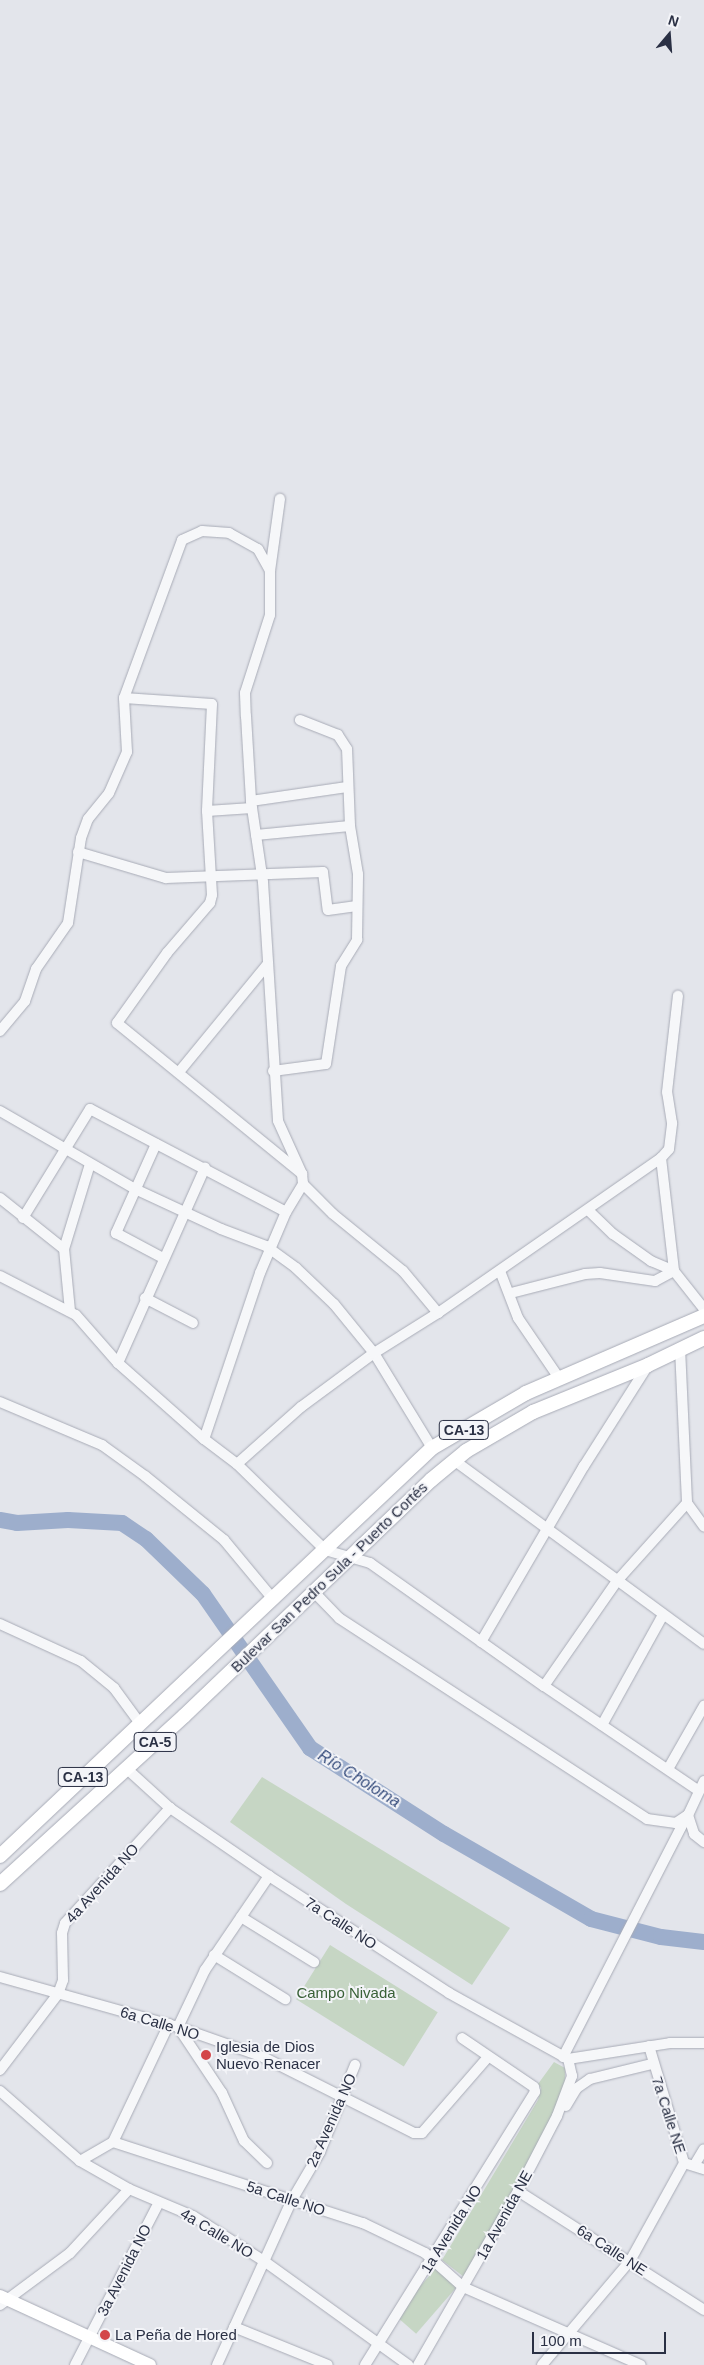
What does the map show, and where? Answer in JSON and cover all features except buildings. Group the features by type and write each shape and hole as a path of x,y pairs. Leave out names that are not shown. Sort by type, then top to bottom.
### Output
{"highway":[{"name":"Bulevar San Pedro Sula - Puerto Cortés","path":"0,1856 139,1722 167,1699 432,1448 526,1393 704,1316"},
{"name":"Bulevar San Pedro Sula - Puerto Cortés","path":"0,1884 184,1716 283,1623 349,1557 466,1451 533,1412 648,1366 680,1348 704,1338"}],"main road":[{"path":"3,2300 150,2365"}],"street":[{"path":"280,499 270,571 270,615 245,693 252,804 262,875 273,1071 278,1121 303,1179"},
{"path":"0,1031 25,1001 36,969 68,923 78,852 88,819 109,793 126,752 124,698 182,540 202,531 229,533 258,549 270,571"},
{"path":"124,698 212,704 207,811 210,903 167,953 117,1023 145,1048 179,1072 303,1179 333,1214 403,1271 438,1313"},
{"path":"273,1071 326,1064 340,966 357,940 358,874 350,826 346,750 338,735 300,720"},
{"path":"207,811 347,787"},
{"path":"256,835 350,826"},
{"path":"78,852 166,878 323,872 328,910 357,906"},
{"path":"179,1072 267,965"},
{"path":"237,1464 302,1407 374,1353 438,1313 661,1158 669,1149 672,1124 667,1092 678,996"},
{"path":"23,1218 90,1109 286,1212"},
{"path":"0,1111 135,1188 270,1250 296,1268 334,1304 374,1353 432,1448"},
{"path":"156,1144 116,1233 163,1258"},
{"path":"661,1158 674,1271"},
{"path":"70,1311 64,1250 90,1164"},
{"path":"118,1363 145,1298 186,1213 205,1168"},
{"path":"204,1439 270,1250 286,1212 303,1179"},
{"path":"0,1198 64,1250"},
{"path":"588,1210 613,1234 651,1261 674,1271 704,1310"},
{"path":"500,1270 511,1293 518,1318 529,1337 560,1378"},
{"path":"511,1293 585,1274 600,1273 655,1281 674,1271"},
{"path":"0,1276 70,1311 118,1363 204,1439 237,1464 325,1550 370,1563 544,1686 699,1791"},
{"path":"145,1298 193,1323"},
{"path":"680,1348 687,1503 704,1526"},
{"path":"481,1642 546,1531 648,1366"},
{"path":"0,1402 102,1446 145,1476 224,1540 269,1602"},
{"path":"455,1462 546,1531 704,1644"},
{"path":"544,1686 617,1581 687,1503"},
{"path":"314,1592 339,1618 647,1820 676,1823 688,1815"},
{"path":"602,1725 663,1615"},
{"path":"0,1624 81,1661 114,1688 139,1722"},
{"path":"668,1769 704,1706"},
{"name":"7a Calle NO","path":"126,1768 170,1808 269,1876 449,1993 566,2058"},
{"path":"704,1781 570,2043 566,2058 649,2046 704,2043"},
{"name":"4a Avenida NO","path":"0,2070 58,1994 63,1980 62,1933 65,1923 170,1808"},
{"path":"688,1815 694,1834 704,1842"},
{"path":"80,2161 113,2142 174,2025 214,1955 269,1876"},
{"path":"241,1918 314,1962"},
{"path":"214,1955 285,1999"},
{"name":"6a Calle NO","path":"0,1977 174,2025 263,2057 343,2095 414,2134 422,2132 488,2057"},
{"path":"174,2025 222,2094 244,2141 267,2164"},
{"path":"462,2038 488,2057"},
{"name":"7a Calle NE","path":"649,2046 652,2064 684,2163 700,2166"},
{"name":"1a Avenida NO","path":"365,2365 380,2344 535,2092 534,2087 488,2057"},
{"name":"1a Avenida NE","path":"418,2365 518,2191 557,2116 572,2076 566,2058"},
{"path":"557,2116 577,2088 590,2078 652,2064"},
{"name":"2a Avenida NO","path":"217,2365 292,2200 320,2152 355,2065"},
{"name":"4a Calle NO","path":"0,2091 80,2161 129,2189 193,2216 264,2261 408,2365"},
{"name":"5a Calle NO","path":"113,2142 363,2223 432,2259 463,2287"},
{"path":"700,2166 704,2149"},
{"path":"542,2365 630,2261 684,2163"},
{"path":"3,2300 70,2253 129,2189"},
{"name":"6a Calle NE","path":"518,2191 704,2310"},
{"name":"3a Avenida NO","path":"76,2365 159,2202"},
{"path":"463,2287 641,2365"},
{"path":"234,2327 328,2365"}],"green space":[{"path":"262,1777 510,1928 472,1985 346,1904 230,1822"},
{"name":"Campo Nivada","path":"330,1945 438,2012 404,2067 296,1999"},
{"path":"554,2062 565,2068 565,2087 547,2129 464,2277 442,2260 538,2100 541,2088 538,2084"},
{"path":"437,2267 458,2285 416,2334 395,2315"}],"waterway":[{"name":"Río Choloma","path":"0,1520 17,1523 68,1520 122,1523 146,1539 203,1594 310,1748 444,1834 591,1919 661,1937 704,1942"}],"place":[{"name":"Iglesia de Dios Nuevo Renacer","path":"206,2055"},
{"name":"La Peña de Hored","path":"105,2335"}]}
